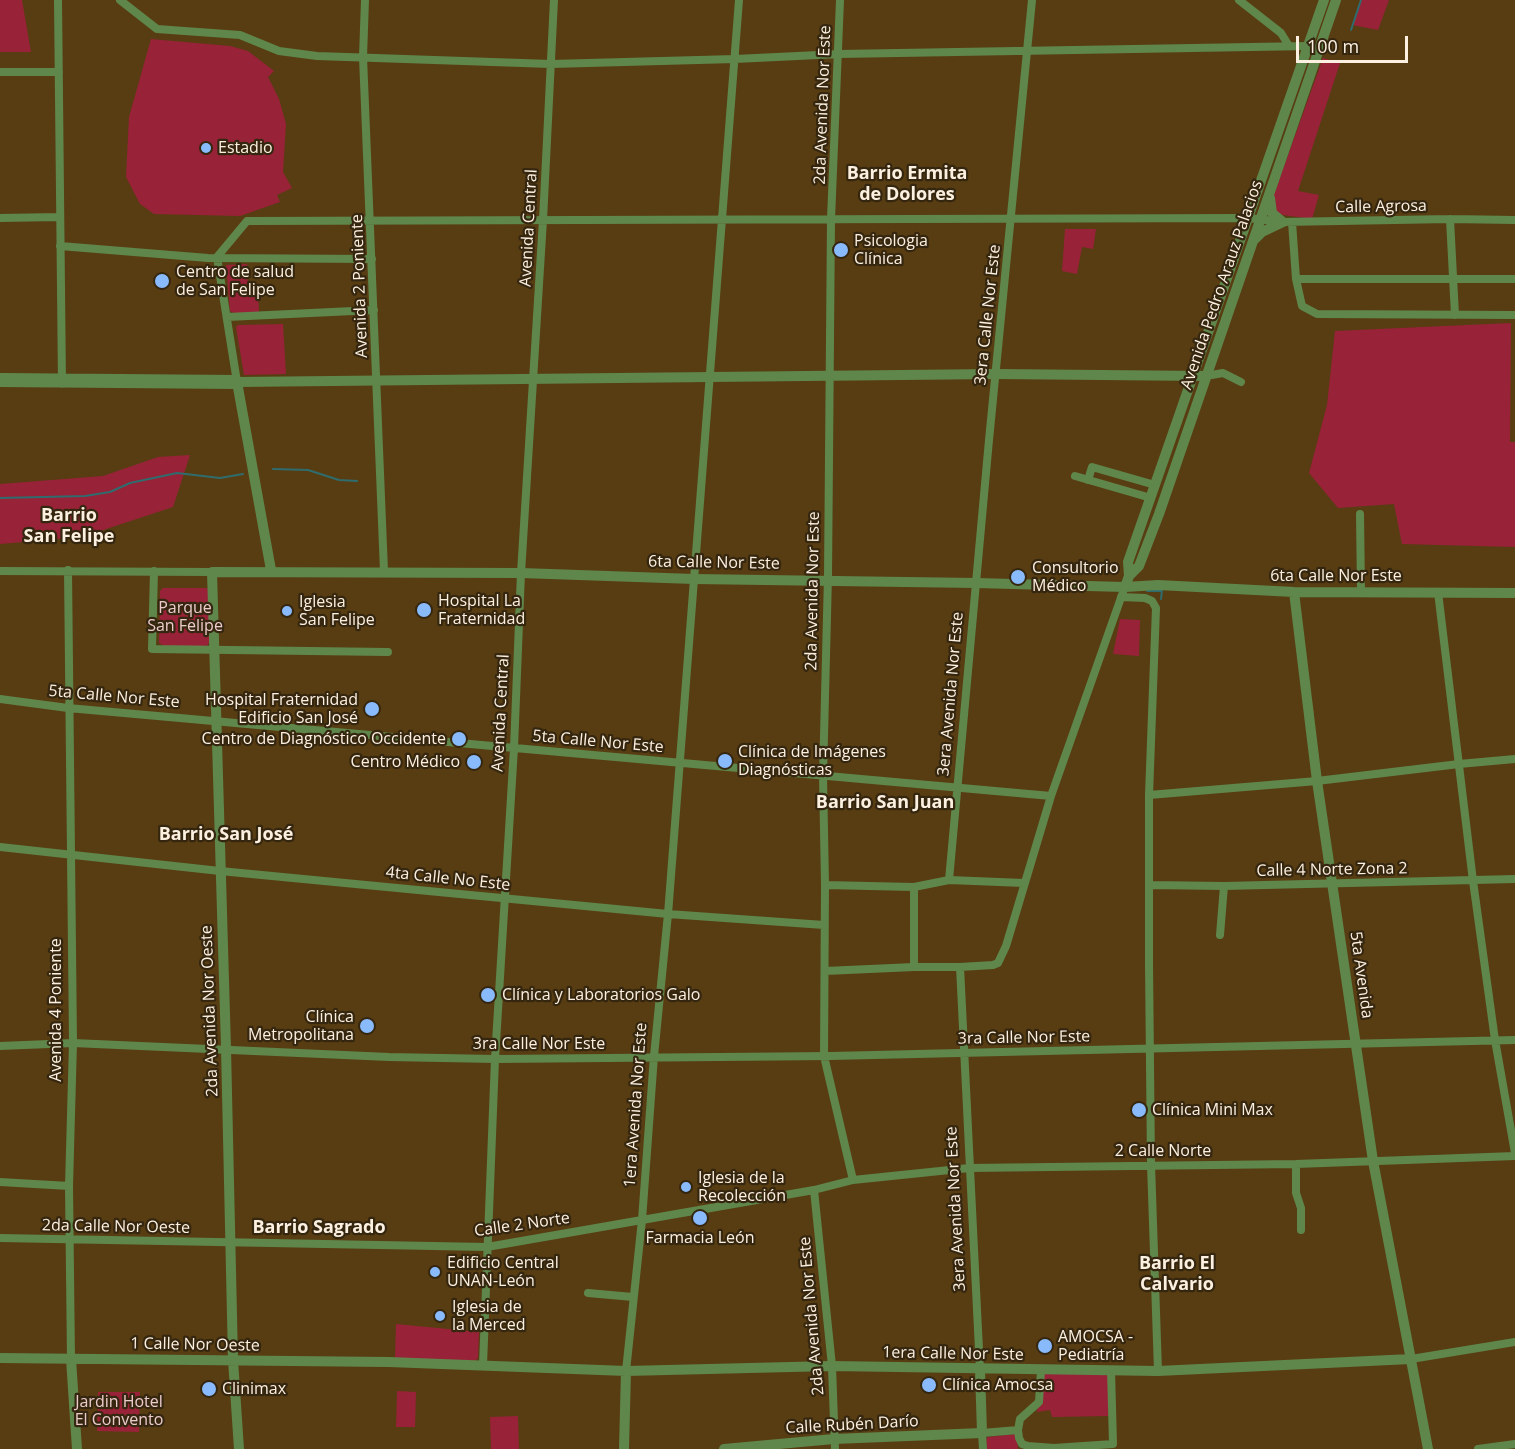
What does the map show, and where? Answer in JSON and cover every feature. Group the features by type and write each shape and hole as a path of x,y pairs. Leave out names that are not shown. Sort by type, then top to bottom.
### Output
{"street":[{"path":"62,381 58,0 67,0"},
{"path":"120,0 157,29 240,35 279,51 317,56 551,64 839,54 1321,45"},
{"name":"Avenida 2 Poniente","path":"365,0 363,57 378,380 384,571"},
{"name":"Avenida Central","path":"483,1365 495,1059 554,0"},
{"path":"679,763 739,0"},
{"name":"2da Avenida Nor Este","path":"840,0 831,219 828,580 823,776 824,1056 854,1180"},
{"path":"1027,51 1032,0"},
{"path":"1239,0 1281,33 1289,46"},
{"name":"Avenida Pedro Arauz Palacios","path":"1129,576 1128,562 1324,0"},
{"name":"Avenida Pedro Arauz Palacios","path":"1123,592 1129,576 1139,566 1159,514 1336,0"},
{"name":"3era Calle Nor Este","path":"975,583 1027,51"},
{"path":"0,72 59,72"},
{"path":"1270,194 1272,213 1288,222"},
{"path":"0,218 60,217"},
{"name":"Calle Agrosa","path":"217,257 247,221 1248,218 1288,222 1515,220"},
{"path":"1450,219 1455,315"},
{"path":"1254,239 1262,232 1288,222"},
{"path":"1288,222 1302,306 1317,314 1515,315"},
{"path":"60,246 208,258 372,259"},
{"path":"217,257 271,570"},
{"path":"1296,279 1515,279"},
{"path":"1217,305 1228,309"},
{"path":"227,317 374,310"},
{"path":"0,383 830,375 1206,375 1223,373 1241,382"},
{"path":"0,377 62,381"},
{"path":"1167,449 1180,454"},
{"path":"1088,480 1092,468 1155,485"},
{"path":"1075,476 1149,503 1159,514"},
{"path":"1360,514 1361,592"},
{"name":"Avenida 4 Poniente","path":"68,570 73,1042 69,1240 71,1359 77,1449"},
{"name":"6ta Calle Nor Este","path":"212,572 271,570 521,573 694,579 975,583 1123,592 1158,585 1294,592 1515,592"},
{"path":"0,571 212,572"},
{"path":"154,571 152,648 388,652"},
{"name":"2da Avenida Nor Oeste","path":"212,572 233,1360 239,1449"},
{"name":"6ta Calle Nor Este","path":"1129,576 1158,585"},
{"name":"3era Avenida Nor Este","path":"949,880 975,583"},
{"path":"825,971 960,967 998,963 1006,946 1051,796 1123,592 1152,601 1156,608 1149,795 1150,1049 1151,1164 1158,1371"},
{"name":"5ta Avenida","path":"1294,592 1317,781 1355,1044 1374,1161 1428,1449"},
{"path":"1438,592 1473,881 1495,1040 1515,1155"},
{"name":"5ta Calle Nor Este","path":"0,699 68,708 393,738 1051,796"},
{"path":"1149,795 1317,781 1515,759"},
{"name":"1era Avenida Nor Este","path":"624,1449 626,1371 642,1220 679,763"},
{"name":"4ta Calle No Este","path":"0,847 505,899 824,926"},
{"name":"Calle 4 Norte Zona 2","path":"1150,885 1224,886 1515,879"},
{"path":"825,885 914,887 949,880 1024,883"},
{"path":"1220,935 1224,886"},
{"path":"914,887 915,967"},
{"name":"3era Avenida Nor Este","path":"960,967 983,1449"},
{"path":"1150,1049 1515,1040"},
{"name":"3ra Calle Nor Este","path":"0,1046 73,1042 495,1059 824,1056 1150,1049"},
{"name":"2 Calle Norte","path":"814,1190 854,1180 969,1168 1296,1164 1515,1155"},
{"path":"1296,1164 1296,1193 1301,1208 1301,1230"},
{"path":"0,1182 69,1186"},
{"name":"2da Avenida Nor Este","path":"814,1190 832,1366 834,1444"},
{"name":"Calle 2 Norte","path":"231,1242 487,1247 814,1190"},
{"name":"2da Calle Nor Oeste","path":"0,1238 231,1242"},
{"path":"588,1293 633,1297"},
{"name":"1era Calle Nor Este","path":"389,1362 626,1371 832,1366 1158,1371 1412,1359 1515,1342"},
{"name":"1 Calle Nor Oeste","path":"0,1358 389,1362"},
{"path":"1041,1370 1039,1402 1020,1419 1018,1430 1022,1444 1064,1448 1113,1444 1111,1370"},
{"path":"982,1433 1018,1430"},
{"name":"Calle Rubén Darío","path":"731,1449 982,1433"},
{"path":"1478,1449 1515,1444"}],"green space":[{"path":"0,0 22,0 31,52 0,52"},
{"path":"1361,0 1389,0 1378,30 1352,25"},
{"name":"Estadio","path":"151,39 230,46 248,51 274,71 268,77 279,99 286,124 283,172 292,188 277,195 280,202 240,216 154,214 140,204 126,177 129,117"},
{"path":"1323,58 1340,63 1298,191 1319,195 1312,219 1283,215 1276,212 1273,197"},
{"path":"1065,229 1096,229 1093,249 1082,247 1077,274 1062,271"},
{"path":"247,264 248,288 258,289 259,313 238,315 230,311 226,265"},
{"path":"1511,323 1510,442 1515,442 1515,547 1402,544 1394,504 1338,508 1309,473 1327,405 1335,331"},
{"path":"283,324 286,374 244,375 236,327 238,325"},
{"path":"190,455 173,507 82,537 0,544 0,484 103,476 158,457"},
{"name":"Parque San Felipe","path":"163,588 207,588 210,641 207,646 164,646 159,643 160,591"},
{"path":"1120,619 1140,620 1139,656 1113,654"},
{"path":"396,1324 479,1332 478,1358 475,1361 398,1360 395,1357"},
{"path":"1044,1373 1108,1374 1109,1416 1052,1417 1050,1410 1037,1412"},
{"path":"397,1391 416,1392 415,1427 396,1427"},
{"name":"Jardin Hotel El Convento","path":"98,1392 140,1392 139,1432 97,1431"},
{"path":"518,1416 519,1449 491,1449 490,1417"},
{"path":"1016,1434 1018,1449 987,1449 986,1439 988,1437"}],"waterway":[{"path":"1351,30 1361,0"},
{"path":"273,469 308,470 339,480 357,481"},
{"path":"0,498 85,496 110,492 130,483 177,473 220,478 243,474"},
{"path":"1161,599 1162,590"},
{"path":"1147,591 1162,591"}],"place":[{"name":"Estadio","path":"206,148"},
{"name":"Psicologia Clínica","path":"841,250"},
{"name":"Centro de salud de San Felipe","path":"162,281"},
{"name":"Consultorio Médico","path":"1018,577"},
{"name":"Hospital La Fraternidad","path":"424,610"},
{"name":"Iglesia San Felipe","path":"287,611"},
{"name":"Hospital Fraternidad Edificio San José","path":"372,709"},
{"name":"Centro de Diagnóstico Occidente","path":"459,739"},
{"name":"Clínica de Imágenes Diagnósticas","path":"725,761"},
{"name":"Centro Médico","path":"474,762"},
{"name":"Clínica y Laboratorios Galo","path":"488,995"},
{"name":"Clínica Metropolitana","path":"367,1026"},
{"name":"Clínica Mini Max","path":"1139,1110"},
{"name":"Iglesia de la Recolección","path":"686,1187"},
{"name":"Farmacia León","path":"700,1218"},
{"name":"Edificio Central UNAN-León","path":"435,1272"},
{"name":"Iglesia de la Merced","path":"440,1316"},
{"name":"AMOCSA - Pediatría","path":"1045,1346"},
{"name":"Clínica Amocsa","path":"929,1385"},
{"name":"Clinimax","path":"209,1389"}],"district":[{"name":"Barrio Ermita de Dolores","path":"907,184"},
{"name":"Barrio San Felipe","path":"69,526"},
{"name":"Barrio San Juan","path":"885,803"},
{"name":"Barrio San José","path":"226,835"},
{"name":"Barrio Sagrado","path":"319,1228"},
{"name":"Barrio El Calvario","path":"1177,1274"}]}
